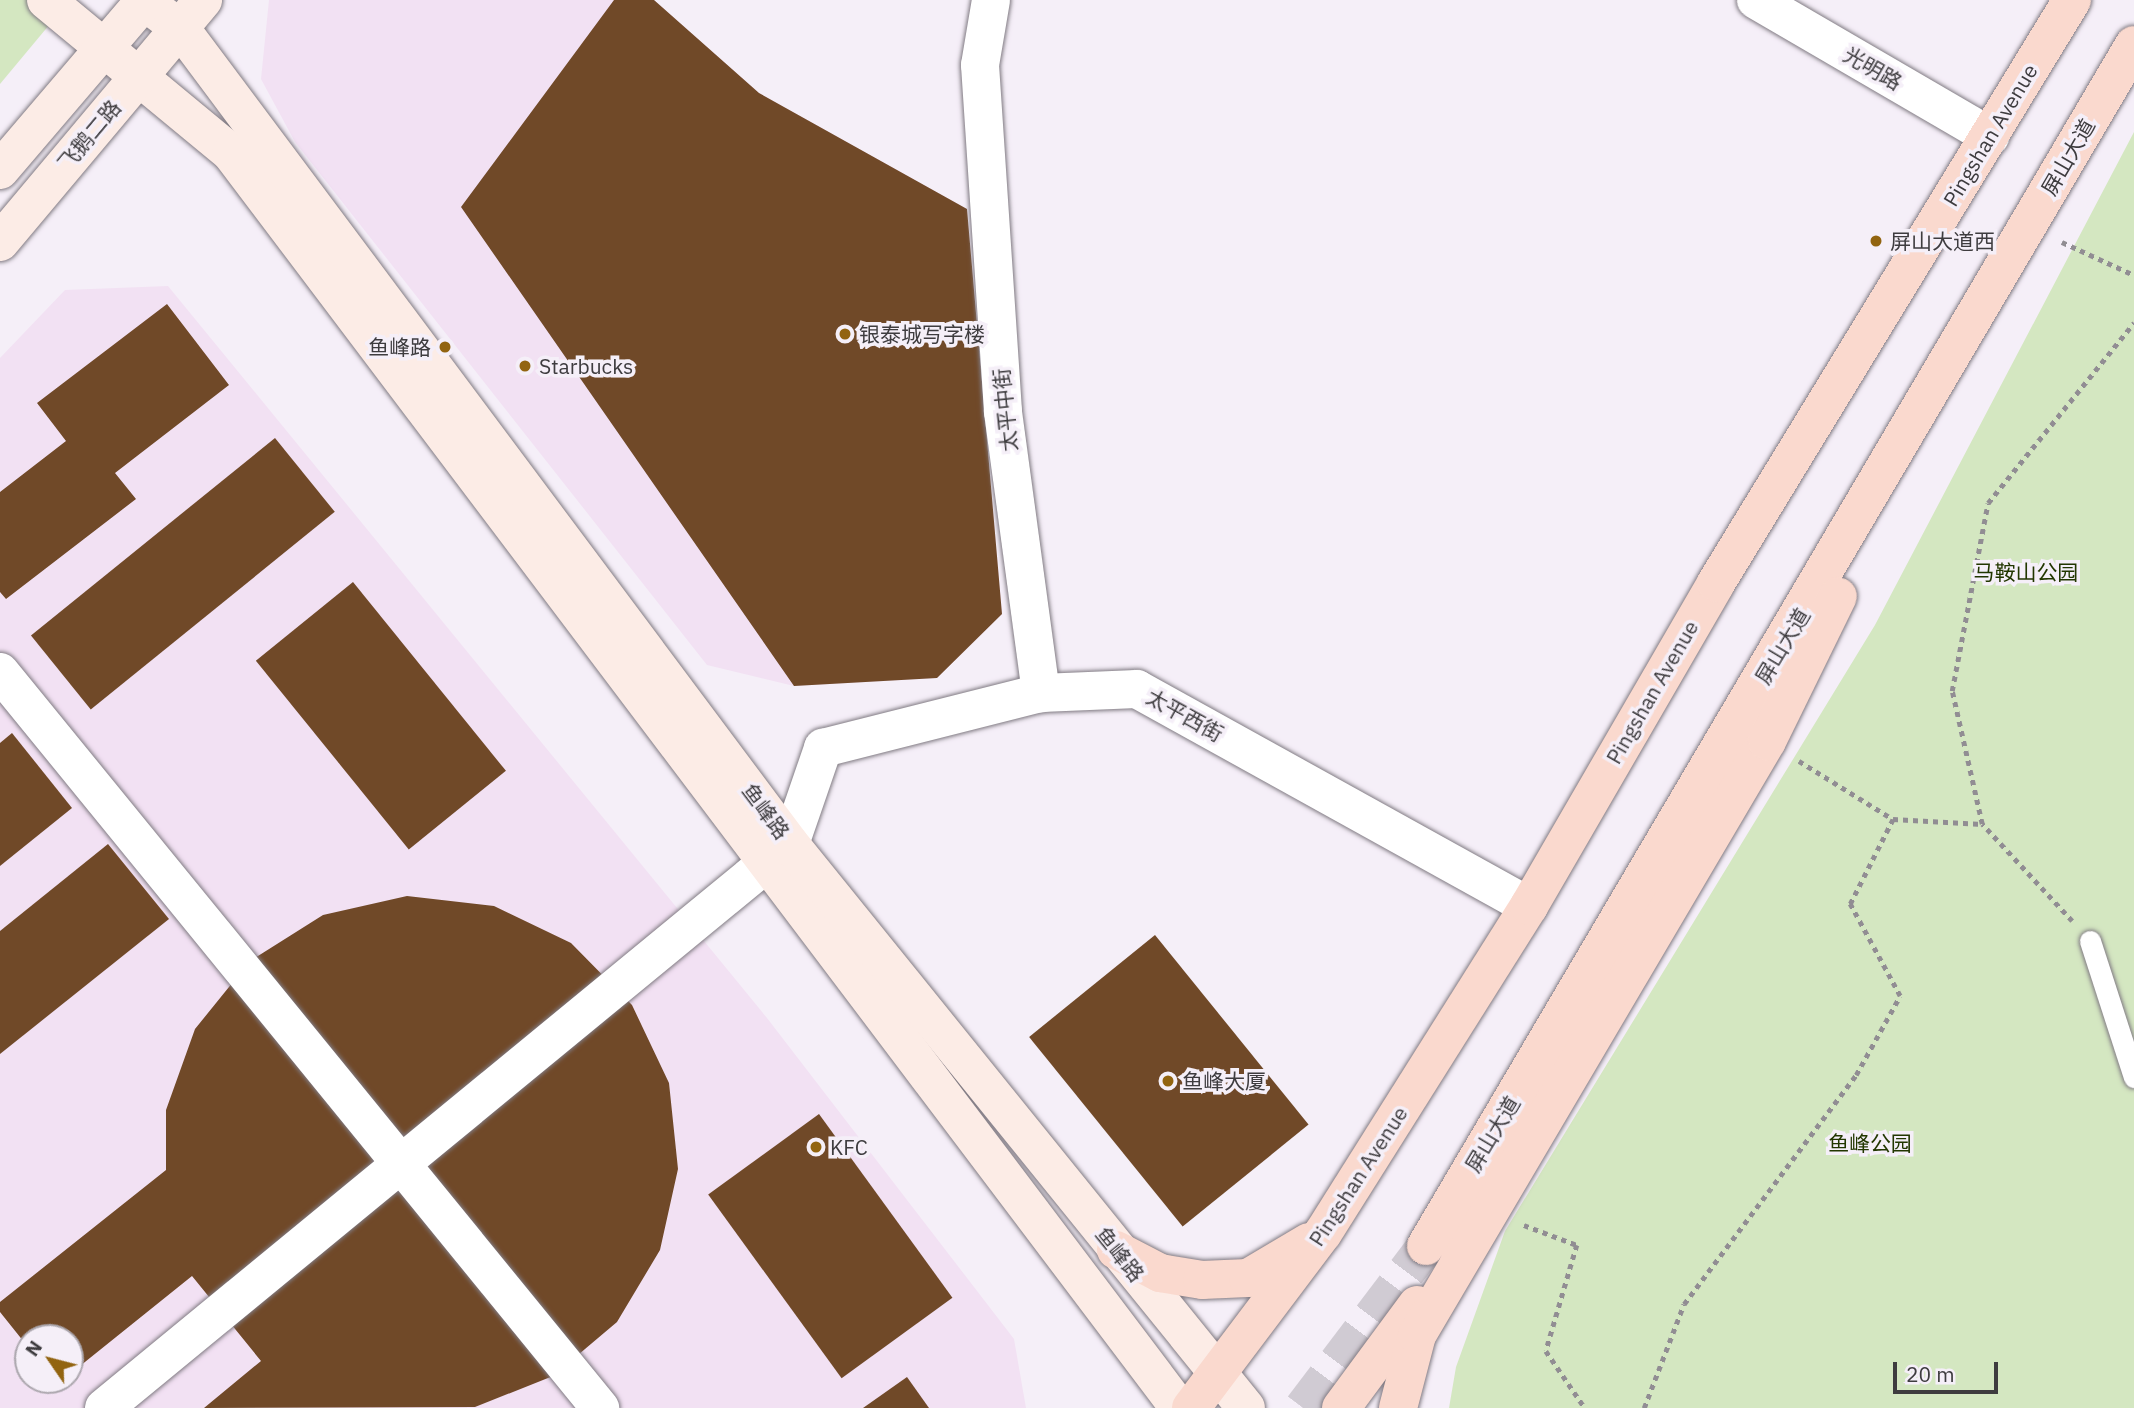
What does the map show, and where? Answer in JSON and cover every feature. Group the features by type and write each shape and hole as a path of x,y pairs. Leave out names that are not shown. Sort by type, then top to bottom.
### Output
{"main road":[{"name":"鱼峰路","path":"46,0 231,153 779,853 1116,1250 1246,1408"},
{"name":"Pingshan Avenue","path":"1191,1408 1220,1376 1322,1233 1529,906 1716,583 2072,0"},
{"name":"鱼峰路","path":"144,1 192,15 779,853 1180,1408"},
{"path":"0,170 144,1"},
{"name":"飞鹅二路","path":"0,242 192,15"},
{"name":"屏山大道","path":"1426,1246 1953,358 2134,44"},
{"path":"1398,1408 1417,1335 1487,1210 1767,741 1953,358"},
{"path":"1341,1408 1487,1210"},
{"path":"1116,1250 1160,1273 1248,1278 1322,1233"}],"street":[{"name":"太平中街","path":"991,0 981,65 1003,412 1041,693"},
{"name":"光明路","path":"1756,0 1990,136"},
{"path":"0,672 600,1408"},
{"name":"太平西街","path":"779,853 823,748 1041,693 1137,689 1529,906"},
{"path":"104,1408 403,1166 779,853"}],"lane":[{"path":"2090,941 2134,1077"}],"path":[{"path":"2027,227 2134,275"},
{"path":"2090,941 1982,824 1952,691 1988,503 2134,323"},
{"path":"1767,741 1893,819 1982,824"},
{"path":"1644,1408 1685,1304 1856,1075 1900,996 1850,904 1893,819"},
{"path":"1487,1210 1577,1245 1546,1351 1585,1408"}],"shaded area":[{"path":"269,0 654,0 759,93 967,209 1002,614 937,678 794,686 707,665 295,142 261,79"},
{"path":"168,286 767,1018 1014,1339 1026,1408 0,1408 0,358 65,290"}],"green space":[{"path":"0,0 70,0 0,84"},
{"name":"鱼峰公园","path":"2134,132 2134,1408 1449,1408 1456,1367 1505,1231 1875,625"}],"building":[{"path":"614,0 654,0 759,93 967,209 1002,614 937,678 794,686 461,207"},
{"path":"167,304 229,385 115,473 136,499 6,599 0,592 0,492 66,441 37,403"},
{"path":"275,438 335,512 91,709 31,636"},
{"path":"353,582 506,771 409,850 256,661"},
{"path":"12,733 72,808 0,866 0,743"},
{"path":"108,844 169,919 0,1054 0,931"},
{"path":"407,896 494,906 571,943 632,1005 669,1083 678,1169 660,1250 617,1322 553,1376 475,1407 204,1408 261,1361 192,1276 84,1363 84,1324 14,1324 14,1330 0,1312 0,1302 166,1170 166,1110 195,1029 250,961 323,915"},
{"name":"鱼峰大厦","path":"1155,935 1309,1125 1183,1227 1029,1037"},
{"path":"819,1114 952,1298 842,1378 708,1195"},
{"path":"907,1377 929,1408 863,1408"}],"tunnel":[{"path":"1303,1408 1426,1246"}],"place":[{"name":"屏山大道西","path":"1876,241"},
{"name":"银泰城写字楼","path":"845,334"},
{"name":"鱼峰路","path":"445,347"},
{"name":"Starbucks","path":"525,366"},
{"name":"鱼峰大厦","path":"1168,1081"},
{"name":"KFC","path":"816,1147"}],"park label":[{"name":"马鞍山公园","path":"2026,572"}]}
